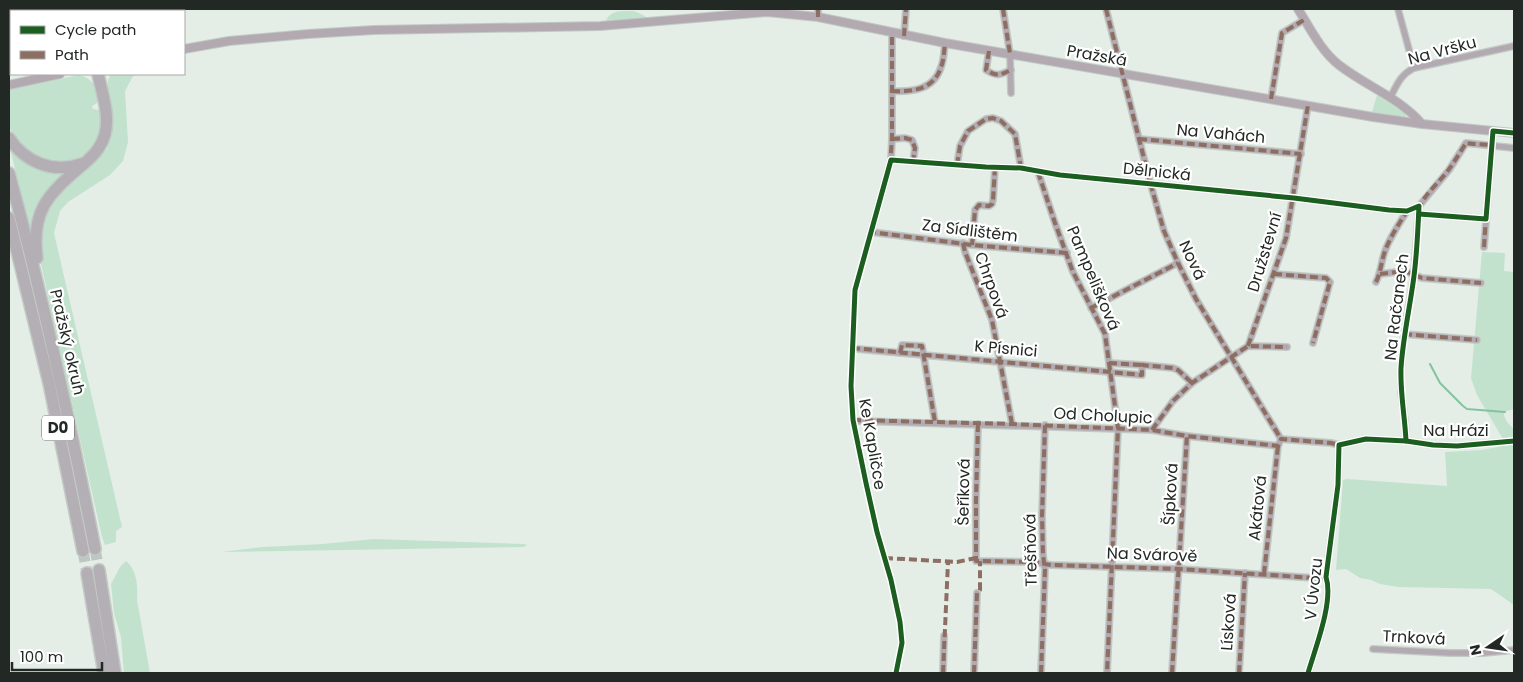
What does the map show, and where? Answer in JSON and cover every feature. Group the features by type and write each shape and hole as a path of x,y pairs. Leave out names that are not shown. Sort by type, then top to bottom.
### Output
{"highway":[{"path":"37,305 35,246 39,216 46,201 56,188 100,147 106,131 106,112 98,75"},
{"path":"9,138 22,153 45,165 60,168 87,161"},
{"name":"Pražský okruh","path":"9,173 37,305 59,432 83,551"},
{"name":"Pražský okruh","path":"9,218 66,405 95,549"},
{"path":"9,248 37,305"},
{"path":"99,570 115,673"},
{"path":"87,573 104,673"}],"street":[{"path":"818,9 818,18"},
{"path":"904,36 906,9"},
{"path":"1003,9 1010,54 1011,93"},
{"name":"Nová","path":"1106,9 1138,139 1164,231 1196,299 1281,439"},
{"path":"1298,9 1326,52 1338,64 1411,112 1422,124"},
{"path":"1398,9 1414,68"},
{"name":"Pražská","path":"185,49 252,38 364,30 600,26 767,12 818,18 904,36 1308,106 1422,124 1514,134"},
{"path":"1271,99 1282,33 1304,20"},
{"path":"891,160 892,33"},
{"path":"892,91 916,91 930,83 941,68 945,43"},
{"name":"Na Vršku","path":"1390,98 1401,77 1407,71 1414,68 1514,46"},
{"path":"989,51 986,70 993,75 1011,70"},
{"path":"9,85 55,75"},
{"name":"Družstevní","path":"1248,346 1286,238 1308,106"},
{"path":"957,165 960,146 968,131 986,119 993,118 1001,121 1015,134 1021,168"},
{"path":"1484,247 1494,131"},
{"path":"892,139 906,138 912,140 914,148 913,162"},
{"name":"Na Vahách","path":"1138,139 1301,154"},
{"path":"1419,206 1449,170 1466,143 1514,148"},
{"name":"Dělnická","path":"891,160 995,168 1021,168 1038,172 1150,182 1407,211 1419,206"},
{"name":"Za Sídlištěm","path":"891,160 870,232 972,245 1067,253"},
{"path":"972,245 975,210 979,205 988,206 992,204 995,168"},
{"name":"Pampelišková","path":"1038,172 1073,272 1105,334 1118,428 1107,673"},
{"name":"Na Račanech","path":"1406,441 1401,392 1404,334 1414,276 1419,206"},
{"path":"1376,282 1380,274 1385,250 1407,211"},
{"path":"1419,214 1486,219"},
{"name":"Chrpová","path":"963,244 964,252 992,320 1012,424"},
{"path":"1091,308 1178,263"},
{"path":"1380,274 1405,271 1422,278 1481,282"},
{"path":"1274,274 1326,278 1330,282 1313,342"},
{"path":"1404,334 1477,340"},
{"path":"1152,430 1173,401 1192,384 1248,346 1287,348"},
{"name":"K Písnici","path":"858,349 1142,375 1142,365"},
{"path":"924,355 935,422"},
{"path":"1109,363 1173,368 1178,370 1192,384"},
{"name":"Od Cholupic","path":"859,421 1045,425 1152,430 1186,436 1278,446"},
{"name":"Šeříková","path":"976,561 978,424"},
{"name":"Třešňová","path":"1041,673 1045,570 1042,516 1045,425"},
{"name":"Šípková","path":"1172,673 1186,436"},
{"path":"1278,446 1281,439 1331,442 1339,445"},
{"name":"Na Hrázi","path":"1339,445 1366,439 1457,446 1514,441"},
{"name":"V Úvozu","path":"1308,673 1322,627 1327,602 1329,586 1326,577 1338,485 1339,445"},
{"name":"Akátová","path":"1264,574 1278,446"},
{"name":"Na Svárově","path":"976,561 1179,569 1315,578 1326,577"},
{"name":"Lísková","path":"1239,673 1245,573"},
{"path":"974,673 977,593"},
{"path":"943,673 944,636"},
{"name":"Trnková","path":"1373,649 1450,654 1514,650"}],"green space":[{"path":"621,11 634,11 645,16 646,19 606,21 611,14"},
{"path":"79,75 88,79 94,85 98,94 97,103 92,106 93,109 99,110 101,113 101,125 96,142 87,154 75,161 61,164 38,158 21,145 9,128 9,89"},
{"path":"110,75 136,75 133,76 125,91 128,142 123,161 110,175 68,202 60,211 54,233 122,527 116,531 116,542 105,545 40,260 40,232 49,208 70,182 107,149 111,130 107,92"},
{"path":"1377,95 1405,113 1406,116 1372,112"},
{"path":"9,145 69,171 31,232"},
{"path":"1482,252 1505,253 1504,271 1514,272 1514,409 1504,412 1504,417 1514,429 1514,437 1503,439 1477,395 1471,378"},
{"path":"1514,444 1514,605 1491,589 1398,587 1360,578 1346,569 1336,570 1343,480 1447,486 1445,452 1482,450"},
{"path":"374,539 527,545 524,547 221,552 263,547"},
{"path":"126,561 130,565 136,579 137,600 150,673 124,673 121,637 114,613 111,584 120,567"}],"waterway":[{"path":"1430,364 1440,383 1467,409 1505,412"}],"tunnel":[{"path":"95,549 99,570"},
{"path":"83,551 87,573"}],"marked path":[{"path":"818,9 818,17"},
{"path":"904,36 906,9"},
{"path":"1003,9 1010,54"},
{"path":"1106,9 1164,231 1196,299 1281,439"},
{"path":"1271,99 1282,33 1304,20"},
{"path":"890,165 892,139 892,33"},
{"path":"892,91 914,90 933,81 938,75 942,64 945,43"},
{"path":"989,51 986,70 993,74 1011,70"},
{"path":"1248,346 1286,238 1308,105"},
{"path":"957,165 960,146 968,131 986,119 993,118 1001,121 1015,134 1021,168"},
{"path":"892,139 905,138 912,140 915,148 913,162"},
{"path":"1139,139 1301,154"},
{"path":"1419,210 1423,200 1446,173 1466,143 1492,145"},
{"path":"972,245 975,210 979,205 989,206 992,204 995,168"},
{"path":"1038,172 1073,272 1105,334 1118,428 1107,673"},
{"path":"1376,282 1387,246 1407,211"},
{"path":"1484,247 1486,216"},
{"path":"871,229 871,232 972,245 1067,253"},
{"path":"963,243 992,320 1012,424"},
{"path":"1091,308 1178,263"},
{"path":"1380,274 1405,271 1422,278 1481,283"},
{"path":"1274,274 1326,278 1330,282 1313,343"},
{"path":"1404,334 1477,340"},
{"path":"900,353 902,345 922,346 935,422"},
{"path":"1152,430 1173,401 1192,383 1248,346 1287,347"},
{"path":"852,348 1142,375 1142,365 1173,368 1178,370 1192,383"},
{"path":"1109,363 1142,365"},
{"path":"853,420 1152,430 1187,436 1278,446 1281,439 1339,445"},
{"path":"978,424 976,561 1033,562 1051,565 1179,569 1315,578 1326,577"},
{"path":"1041,673 1045,570 1042,516 1045,425"},
{"path":"1172,673 1187,436"},
{"path":"1264,574 1278,446"},
{"path":"885,558 957,562 976,558"},
{"path":"974,673 977,593 980,590 980,561"},
{"path":"943,673 948,562"},
{"path":"1239,673 1245,573"}],"cycle path":[{"path":"1419,214 1486,219 1493,131 1514,133"},
{"name":"Ke Kapličce","path":"896,673 902,643 900,622 866,483 853,420 851,386 855,290 891,160 1021,168 1060,175 1294,198 1389,210 1407,211 1419,206 1415,267 1401,368 1406,441"},
{"path":"1308,673 1323,625 1328,599 1326,577 1338,485 1339,445 1366,439 1457,446 1514,441"}]}
